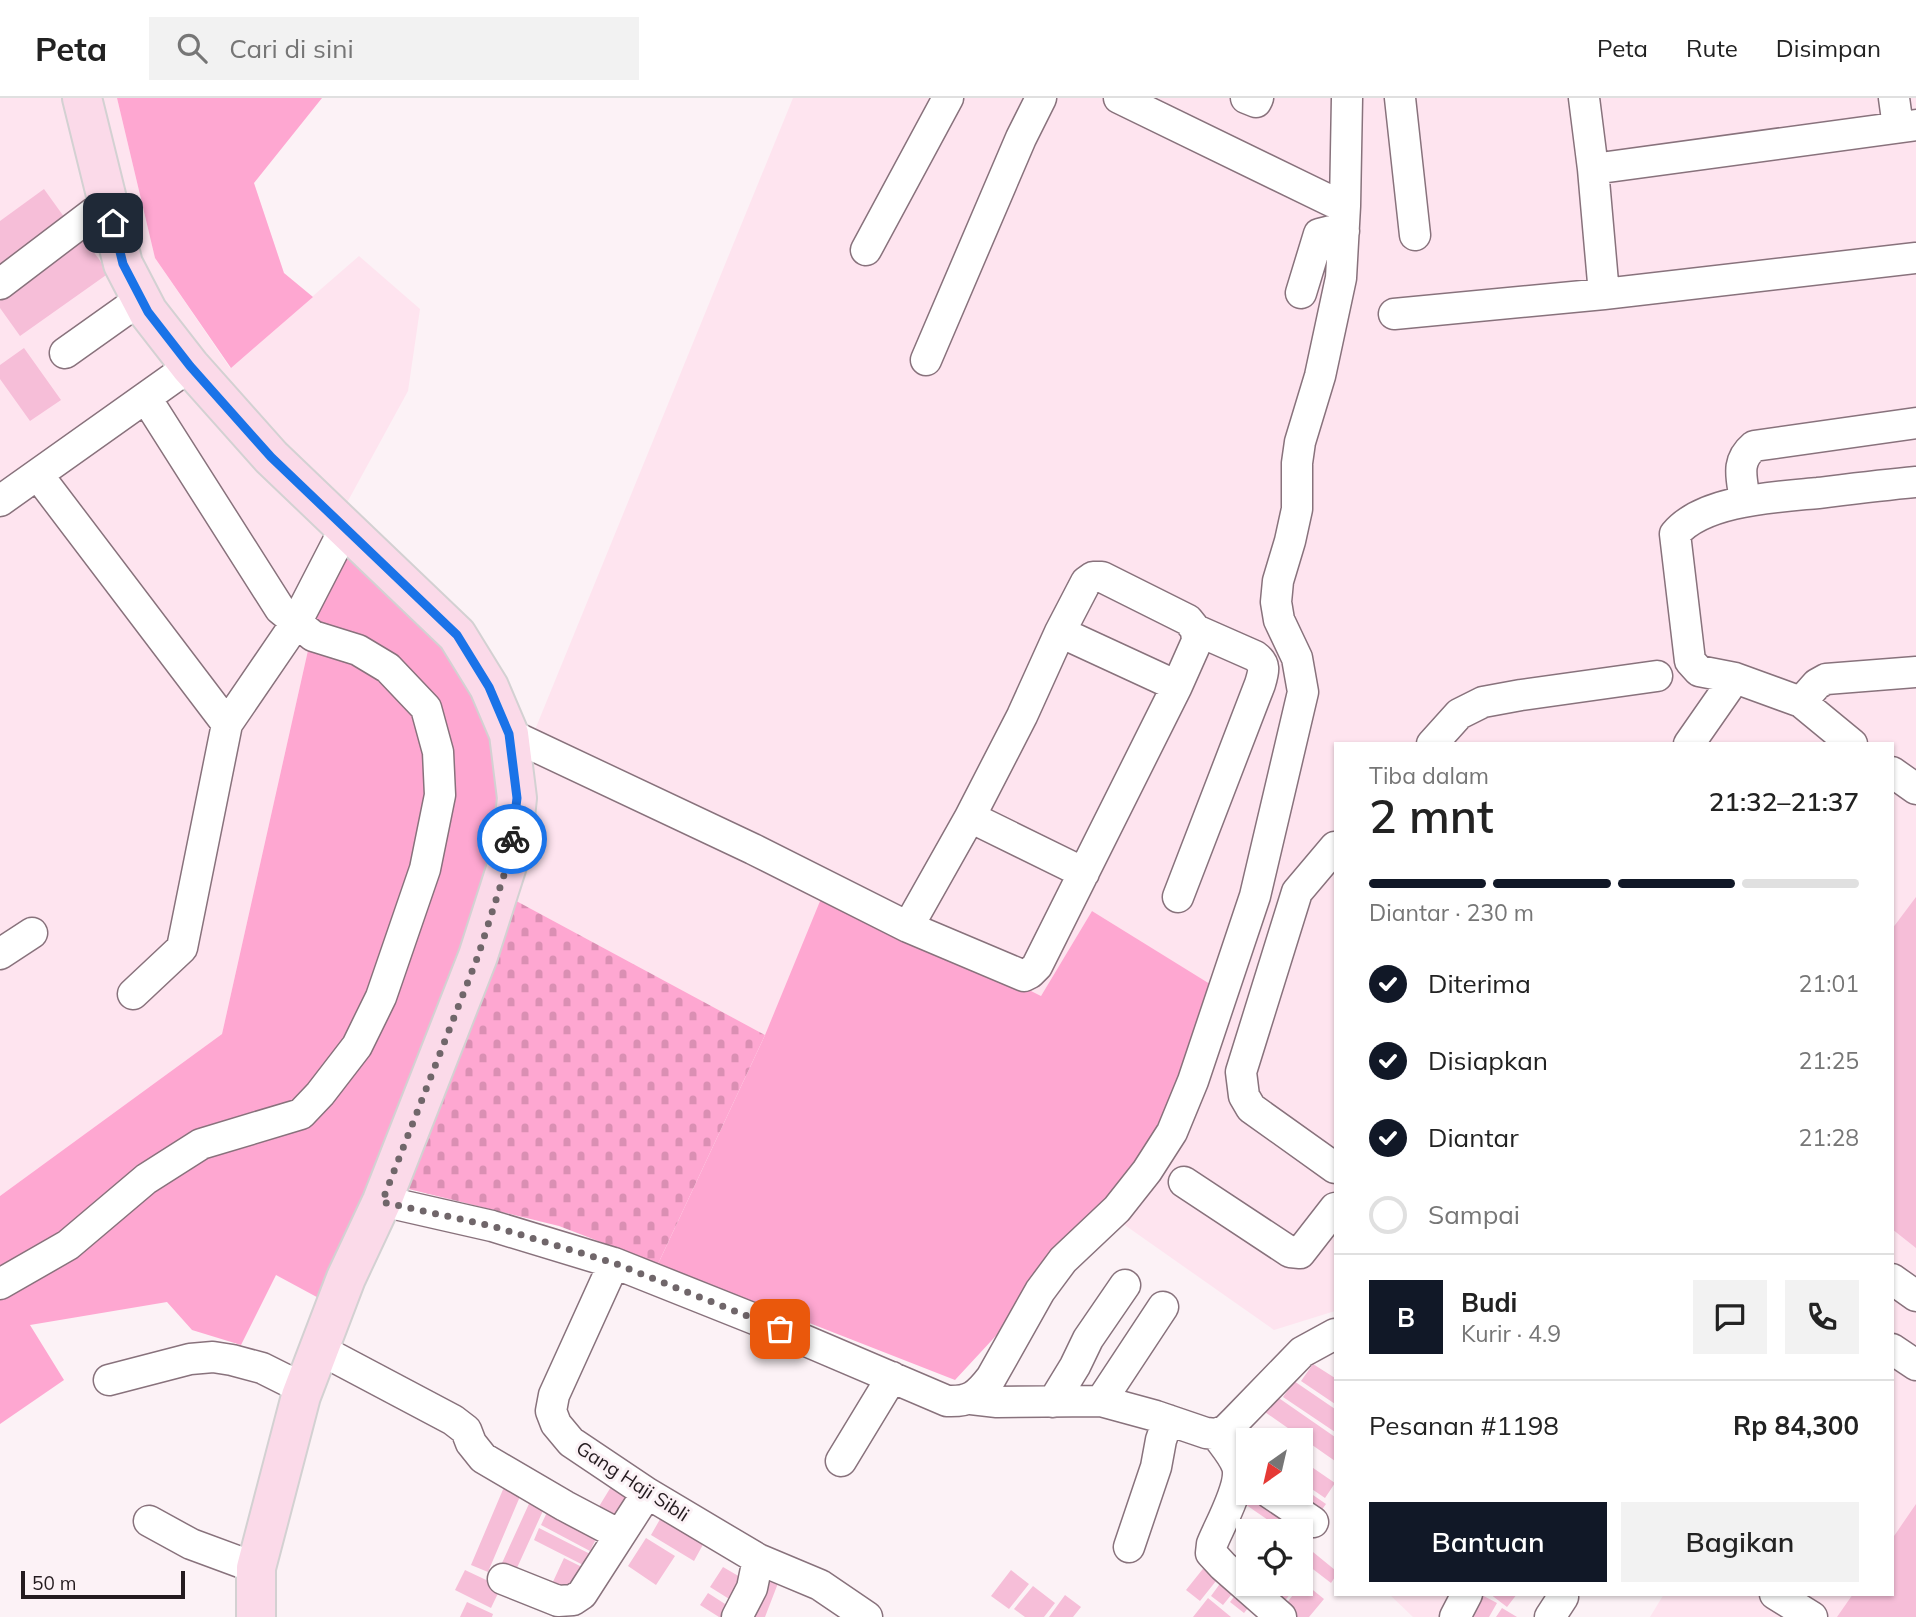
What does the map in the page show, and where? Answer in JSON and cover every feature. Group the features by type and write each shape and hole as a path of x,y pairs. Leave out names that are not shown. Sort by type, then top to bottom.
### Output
{"main road":[{"path":"82,98 123,264 148,312 190,366 271,457 457,635 489,687 509,734 517,798 511,853 478,956 382,1202 346,1278 304,1388 256,1568 256,1617"}],"street":[{"path":"866,250 948,98"},
{"path":"926,360 1041,98"},
{"path":"1119,98 1319,195 1344,219"},
{"path":"1246,98 1256,102 1258,98"},
{"path":"382,1202 492,1226 614,1263 947,1401 961,1402 971,1399 982,1390 1040,1291 1063,1260 1117,1209 1147,1171 1172,1132 1193,1081 1255,896 1303,692 1297,658 1279,620 1276,602 1278,581 1297,509 1300,442 1322,365 1341,278 1347,98"},
{"path":"1400,98 1415,234"},
{"path":"1584,98 1604,294"},
{"path":"1593,170 1903,117"},
{"path":"0,284 108,202"},
{"path":"1301,293 1319,234 1331,231 1344,219"},
{"path":"1394,314 1604,294 1916,258"},
{"path":"65,354 141,299"},
{"path":"0,501 190,366"},
{"path":"0,1284 68,1245 146,1179 201,1144 301,1114 320,1094 357,1046 381,997 425,869 440,795 438,752 426,708 388,668 358,650 313,636 280,609 146,398"},
{"path":"1745,501 1741,466 1745,453 1754,446 1916,422"},
{"path":"38,475 227,724"},
{"path":"1850,742 1801,702 1735,678 1699,671 1690,661 1675,534 1683,524 1696,517 1745,501 1916,482"},
{"path":"133,994 182,948 227,724 296,624 345,528"},
{"path":"509,734 753,849 908,927 1024,976 1037,966 1177,687 1197,641 1196,631 1188,620 1101,577 1093,577 1086,582 970,817 908,927"},
{"path":"1178,897 1264,667 1261,660 1255,656 1196,631"},
{"path":"1060,632 1177,687"},
{"path":"1801,702 1817,684 1826,679 1916,672"},
{"path":"1434,742 1460,714 1483,702 1657,676"},
{"path":"1690,742 1735,678"},
{"path":"1894,773 1916,789"},
{"path":"970,817 1084,873"},
{"path":"1334,848 1297,892 1241,1072 1244,1096 1251,1108 1334,1167"},
{"path":"0,954 32,933"},
{"path":"1184,1182 1290,1252 1300,1253 1334,1209"},
{"name":"Gang Haji Sibli","path":"614,1263 554,1395 551,1410 556,1424 571,1442 647,1493 758,1559 820,1585 867,1617"},
{"path":"1894,1280 1916,1296"},
{"path":"1053,1402 1088,1339 1125,1285"},
{"path":"1101,1401 1163,1307"},
{"path":"971,1399 997,1402 1101,1401 1216,1434 1226,1430 1302,1352 1334,1335"},
{"path":"319,1349 453,1420 466,1430 471,1443 482,1458 620,1535"},
{"path":"1894,1350 1916,1365"},
{"path":"109,1380 190,1359 212,1357 262,1368 304,1388"},
{"path":"841,1461 892,1377"},
{"path":"1129,1547 1156,1467 1168,1420"},
{"path":"1216,1434 1236,1463"},
{"path":"1236,1487 1212,1544 1212,1553 1280,1617"},
{"path":"503,1579 558,1601 573,1600 582,1594 647,1493"},
{"path":"1288,1505 1309,1519"},
{"path":"149,1521 191,1544 256,1568"},
{"path":"737,1617 752,1588 758,1559"},
{"path":"1455,1617 1466,1596"},
{"path":"1778,1596 1812,1617"}],"shaded area":[{"path":"0,98 117,98 155,258 230,368 359,256 420,309 408,391 337,521 222,1034 0,1196"},
{"path":"793,98 1916,98 1916,1617 1650,1617 1663,1596 1894,1596 1894,742 1334,742 1334,1311 1274,1330 1109,1214 1217,989 1092,911 1041,996 826,889 765,1035 485,884 530,742"},
{"path":"1391,1596 1461,1596 1450,1617 1413,1617"}],"green space":[{"path":"117,98 322,98 254,183 284,273 313,297 231,368 155,258"},
{"path":"337,521 530,742 485,884 326,1302 276,1275 241,1345 192,1330 167,1302 30,1325 64,1380 0,1424 0,1196 222,1034"},
{"path":"485,884 765,1035 658,1264 559,1226 380,1182"},
{"path":"825,889 1041,996 1092,911 1218,989 1182,1105 1109,1214 955,1380 658,1264 765,1035"}],"building":[{"path":"44,189 67,221 0,269 0,221"},
{"path":"85,240 109,273 20,336 0,308 0,300"},
{"path":"24,348 61,400 30,421 0,379 0,365"},
{"path":"1916,897 1916,1248 1894,1231 1894,926"},
{"path":"1313,1364 1334,1377 1334,1403 1301,1381"},
{"path":"1294,1381 1334,1408 1334,1431 1283,1397"},
{"path":"1273,1394 1334,1436 1334,1460 1313,1446 1313,1428 1288,1428 1262,1410"},
{"path":"1313,1468 1334,1482 1325,1498 1313,1490"},
{"path":"617,1477 635,1488 613,1524 595,1513"},
{"path":"507,1480 524,1487 488,1572 471,1565"},
{"path":"533,1495 547,1502 511,1581 497,1574"},
{"path":"1313,1495 1326,1504 1314,1521 1291,1505 1313,1505"},
{"path":"1916,1504 1916,1617 1837,1617 1852,1596 1894,1596 1894,1536"},
{"path":"1246,1505 1285,1505 1305,1519 1267,1519"},
{"path":"550,1506 600,1531 590,1551 541,1525"},
{"path":"663,1514 706,1539 694,1561 651,1535"},
{"path":"1313,1524 1320,1529 1313,1540"},
{"path":"539,1528 598,1558 593,1570 534,1540"},
{"path":"646,1538 675,1556 656,1585 628,1566"},
{"path":"1313,1552 1334,1569 1331,1583 1313,1569"},
{"path":"564,1558 588,1570 575,1597 551,1586"},
{"path":"1210,1560 1224,1571 1200,1601 1186,1590"},
{"path":"723,1567 747,1581 734,1602 710,1587"},
{"path":"465,1570 501,1587 491,1608 455,1590"},
{"path":"1011,1570 1029,1584 1009,1609 991,1596"},
{"path":"762,1571 780,1578 765,1617 745,1617"},
{"path":"1227,1574 1236,1581 1236,1589 1223,1605 1211,1596"},
{"path":"1033,1586 1055,1603 1044,1617 1025,1617 1014,1609"},
{"path":"1313,1590 1324,1599 1309,1617 1293,1617 1282,1609 1292,1596 1313,1596"},
{"path":"708,1593 736,1611 732,1617 719,1617 700,1605"},
{"path":"1236,1594 1257,1597 1244,1613 1230,1602"},
{"path":"1065,1595 1081,1607 1073,1617 1049,1617"},
{"path":"1269,1596 1289,1596 1281,1605"},
{"path":"1479,1596 1497,1603 1489,1617 1466,1617"},
{"path":"1493,1596 1515,1596 1507,1607"},
{"path":"1208,1598 1231,1617 1193,1617"},
{"path":"467,1602 493,1614 492,1617 460,1617"},
{"path":"1502,1608 1517,1617 1496,1617"}],"way so far":[{"path":"512,839 511,853 478,956 382,1202 492,1226 614,1263 780,1329"}],"route":[{"path":"113,223 123,264 148,312 190,366 271,457 457,635 489,687 509,734 517,798 512,839"}]}
